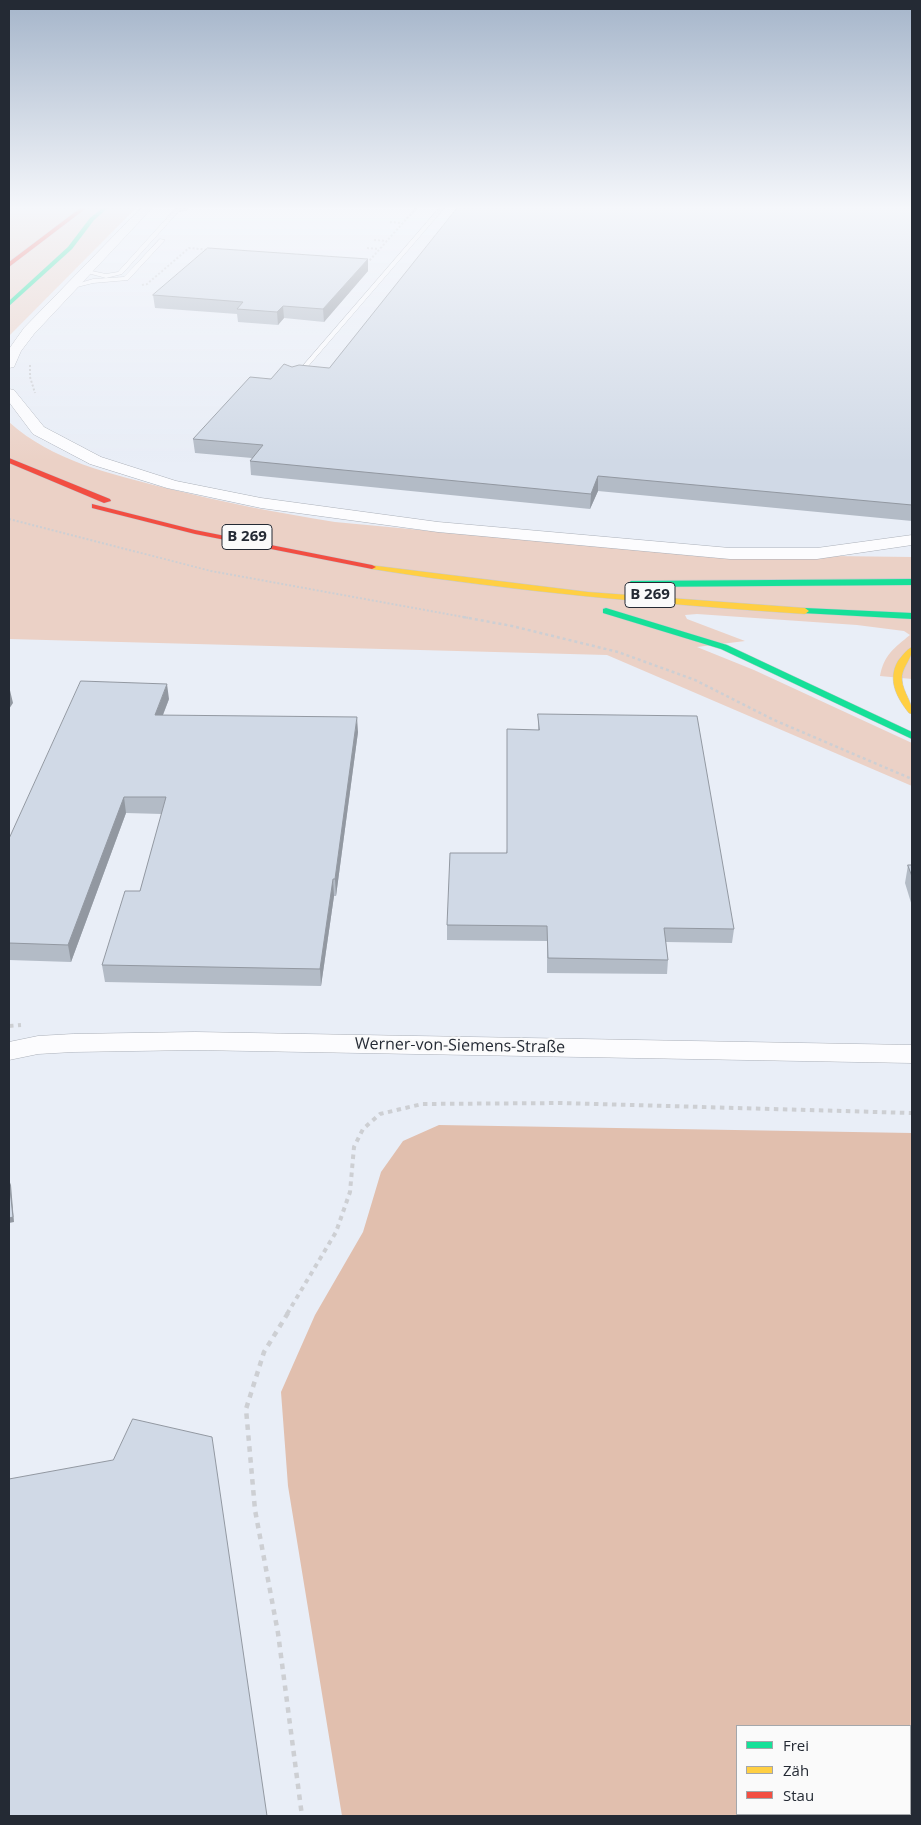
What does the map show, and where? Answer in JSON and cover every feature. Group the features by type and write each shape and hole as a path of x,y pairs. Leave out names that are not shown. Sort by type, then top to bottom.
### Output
{"main road":[{"path":"9,304 23,291"},
{"path":"9,460 107,501"},
{"path":"9,466 107,501"},
{"path":"43,487 95,506"},
{"path":"67,498 254,546 579,606"},
{"name":"B 269","path":"107,501 157,516 262,541 491,579 642,595 813,607 912,611"},
{"path":"389,563 558,579"},
{"path":"371,568 486,585 638,601 912,616"},
{"path":"620,583 912,582"},
{"path":"596,609 654,624 724,647 912,736"},
{"path":"912,650 898,665 894,677 899,691 912,711"}],"street":[{"path":"9,364 14,351 30,331 68,291"},
{"path":"9,393 12,402 34,429 81,456 121,470 210,494 298,510 395,522 750,554 817,554 912,540"},
{"name":"Werner-von-Siemens-Straße","path":"9,1051 74,1042 194,1041 912,1054"}],"lane":[{"path":"295,378 370,291"}],"path":[{"path":"30,363 30,377 37,396"},
{"path":"9,519 210,571 512,626 618,652 696,680 774,720 912,779"},
{"path":"302,1816 278,1634 255,1510 246,1409 264,1352 336,1232 344,1214 350,1192 354,1147 363,1129 380,1114 422,1104 562,1103 912,1113"}],"shaded area":[{"path":"9,291 53,291 9,336"},
{"path":"9,422 44,447 103,471 208,498 335,522 720,558 912,557 912,679 880,676 887,657 910,635 904,631 857,625 697,614 685,615 687,619 745,641 697,647 754,670 912,743 912,786 607,655 9,639"},
{"path":"439,1125 912,1133 912,1816 342,1816 288,1486 281,1392 315,1315 363,1232 381,1172 403,1141"}],"building":[{"path":"157,291 339,291 323,309 283,306 277,312 237,309 243,302 153,295"},
{"path":"391,291 912,291 912,505 598,476 591,494 250,461 263,445 193,439 250,377 271,379 284,364 292,367 299,365 329,368"},
{"path":"81,681 167,684 155,715 357,717 335,879 333,879 320,969 102,965 125,891 140,891 166,797 124,797 68,945 9,943 9,839"},
{"path":"538,714 697,716 734,929 664,928 668,960 548,958 547,926 447,925 450,853 507,853 507,729 539,730"},
{"path":"908,865 912,865 912,876"},
{"path":"9,1180 13,1217 9,1218"},
{"path":"133,1419 212,1437 267,1816 9,1816 9,1479 113,1460"}],"traffic: fast":[{"path":"9,304 23,291"},
{"path":"631,584 912,582"},
{"path":"606,611 724,647 912,736"},
{"path":"805,611 912,616"}],"traffic: slow":[{"path":"372,567 480,583 588,595 805,611"},
{"path":"912,650 905,657 898,672 897,680 901,696 912,711"}],"traffic: jam":[{"path":"9,460 107,501"},
{"path":"95,506 195,532 372,567"}]}
